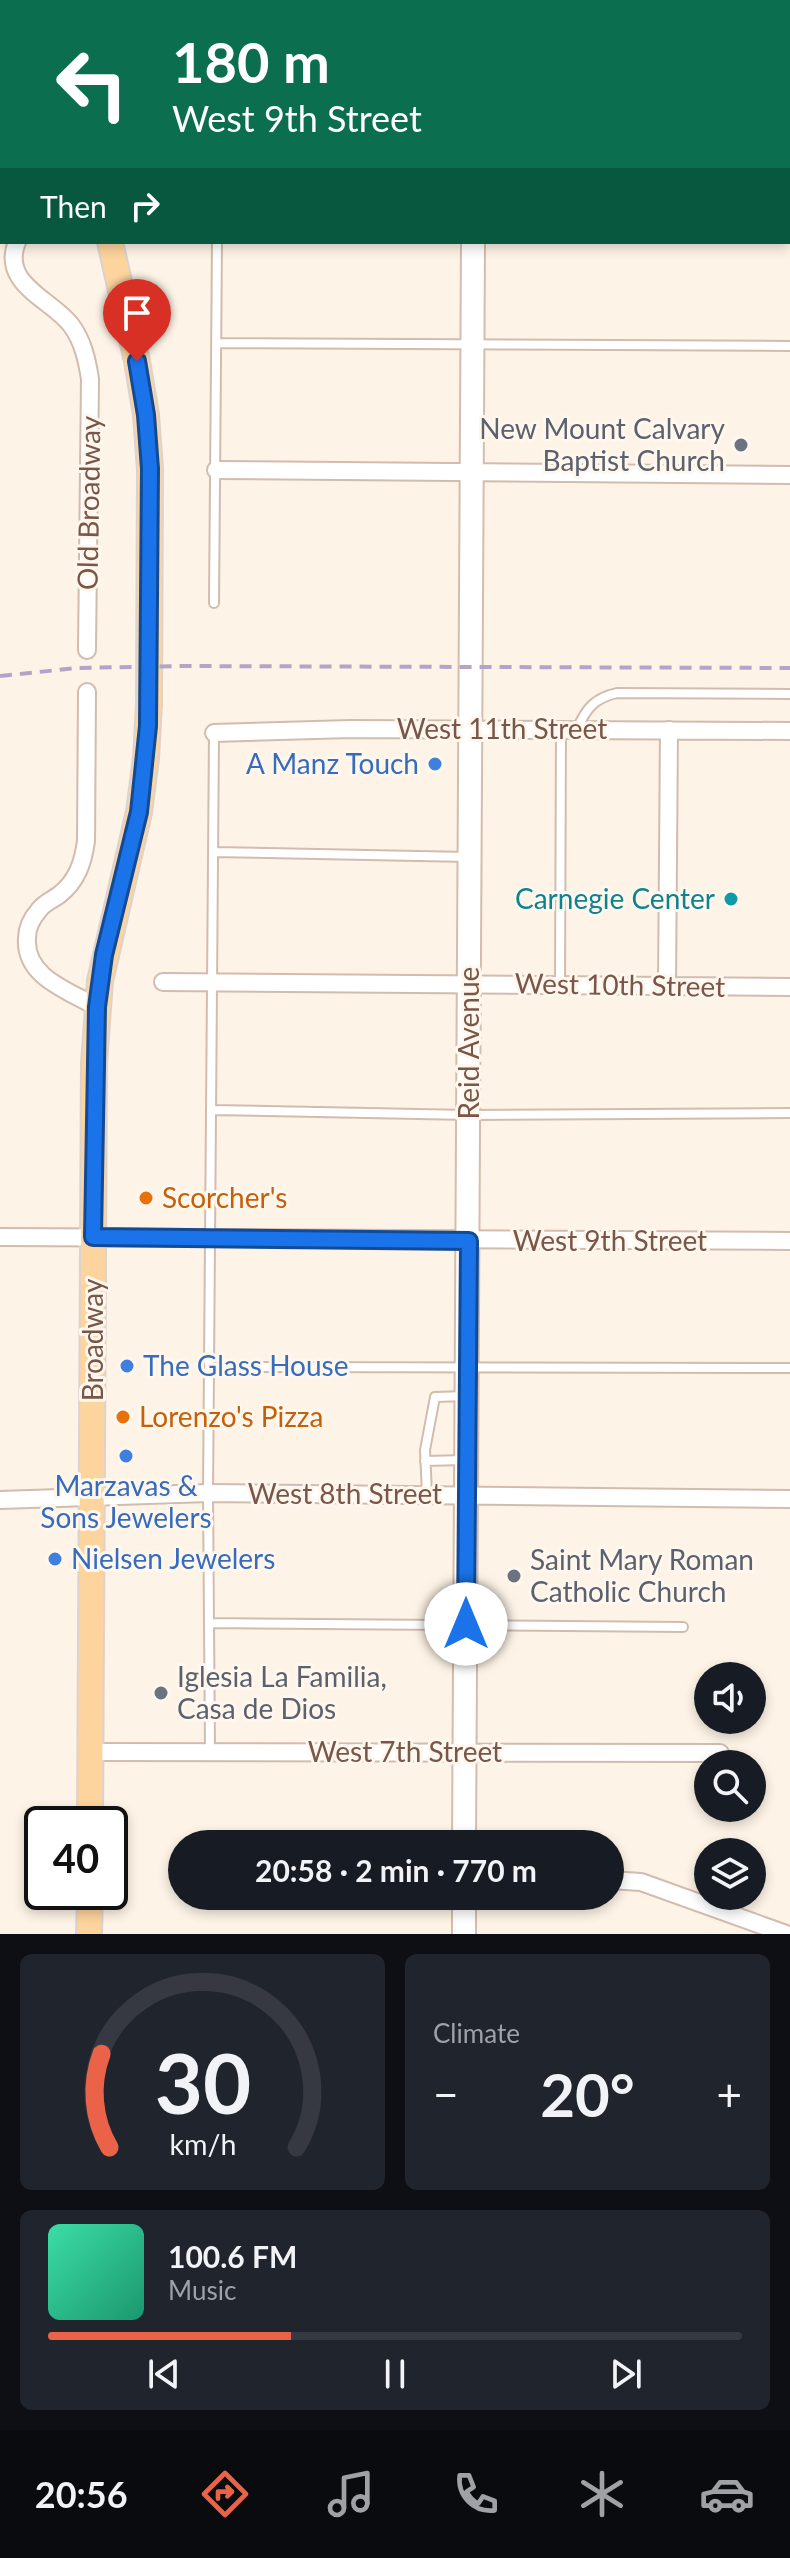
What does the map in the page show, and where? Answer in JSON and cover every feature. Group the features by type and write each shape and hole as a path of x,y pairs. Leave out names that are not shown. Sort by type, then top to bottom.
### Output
{"main road":[{"name":"Broadway","path":"90,1806 97,1007 104,955 139,812 149,704 150,469 146,415 110,244"},
{"path":"89,1934 90,1910"}],"street":[{"name":"Old Broadway","path":"17,244 13,261 17,279 28,291 59,311 73,327 83,347 90,379 87,650"},
{"name":"Reid Avenue","path":"464,1830 473,244"},
{"path":"216,470 790,475"},
{"path":"87,692 86,841 83,860 69,886 40,908 31,920 26,944 41,975 97,1007"},
{"name":"West 11th Street","path":"214,733 470,729 790,731"},
{"path":"667,986 669,730"},
{"name":"West 10th Street","path":"163,982 790,987"},
{"name":"West 9th Street","path":"0,1237 790,1241"},
{"name":"West 8th Street","path":"0,1500 208,1493 790,1499"},
{"name":"West 7th Street","path":"90,1752 694,1753"},
{"path":"624,1881 641,1882 786,1934"},
{"path":"464,1910 464,1934"}],"lane":[{"path":"214,603 217,244"},
{"path":"217,343 790,346"},
{"path":"560,984 569,729 593,703 617,693 790,694"},
{"path":"210,1751 208,1493 214,733"},
{"path":"213,852 469,857"},
{"path":"211,1110 469,1115 790,1113"},
{"path":"209,1367 790,1368"},
{"path":"427,1494 425,1450 435,1397 467,1396"},
{"path":"425,1461 467,1460"},
{"path":"209,1623 683,1627"}],"railway":[{"path":"0,676 77,668 179,666 790,668"}],"place":[{"name":"New Mount Calvary Baptist Church","path":"741,445"},
{"name":"A Manz Touch","path":"435,764"},
{"name":"Carnegie Center","path":"731,899"},
{"name":"Scorcher's","path":"146,1198"},
{"name":"The Glass House","path":"127,1366"},
{"name":"Lorenzo's Pizza","path":"123,1417"},
{"name":"Marzavas & Sons Jewelers","path":"126,1456"},
{"name":"Nielsen Jewelers","path":"55,1559"},
{"name":"Saint Mary Roman Catholic Church","path":"514,1576"},
{"name":"Iglesia La Familia, Casa de Dios","path":"161,1693"}],"route":[{"path":"137,361 146,415 150,469 148,726 139,812 104,955 97,1007 93,1237 469,1241 466,1624"}]}
